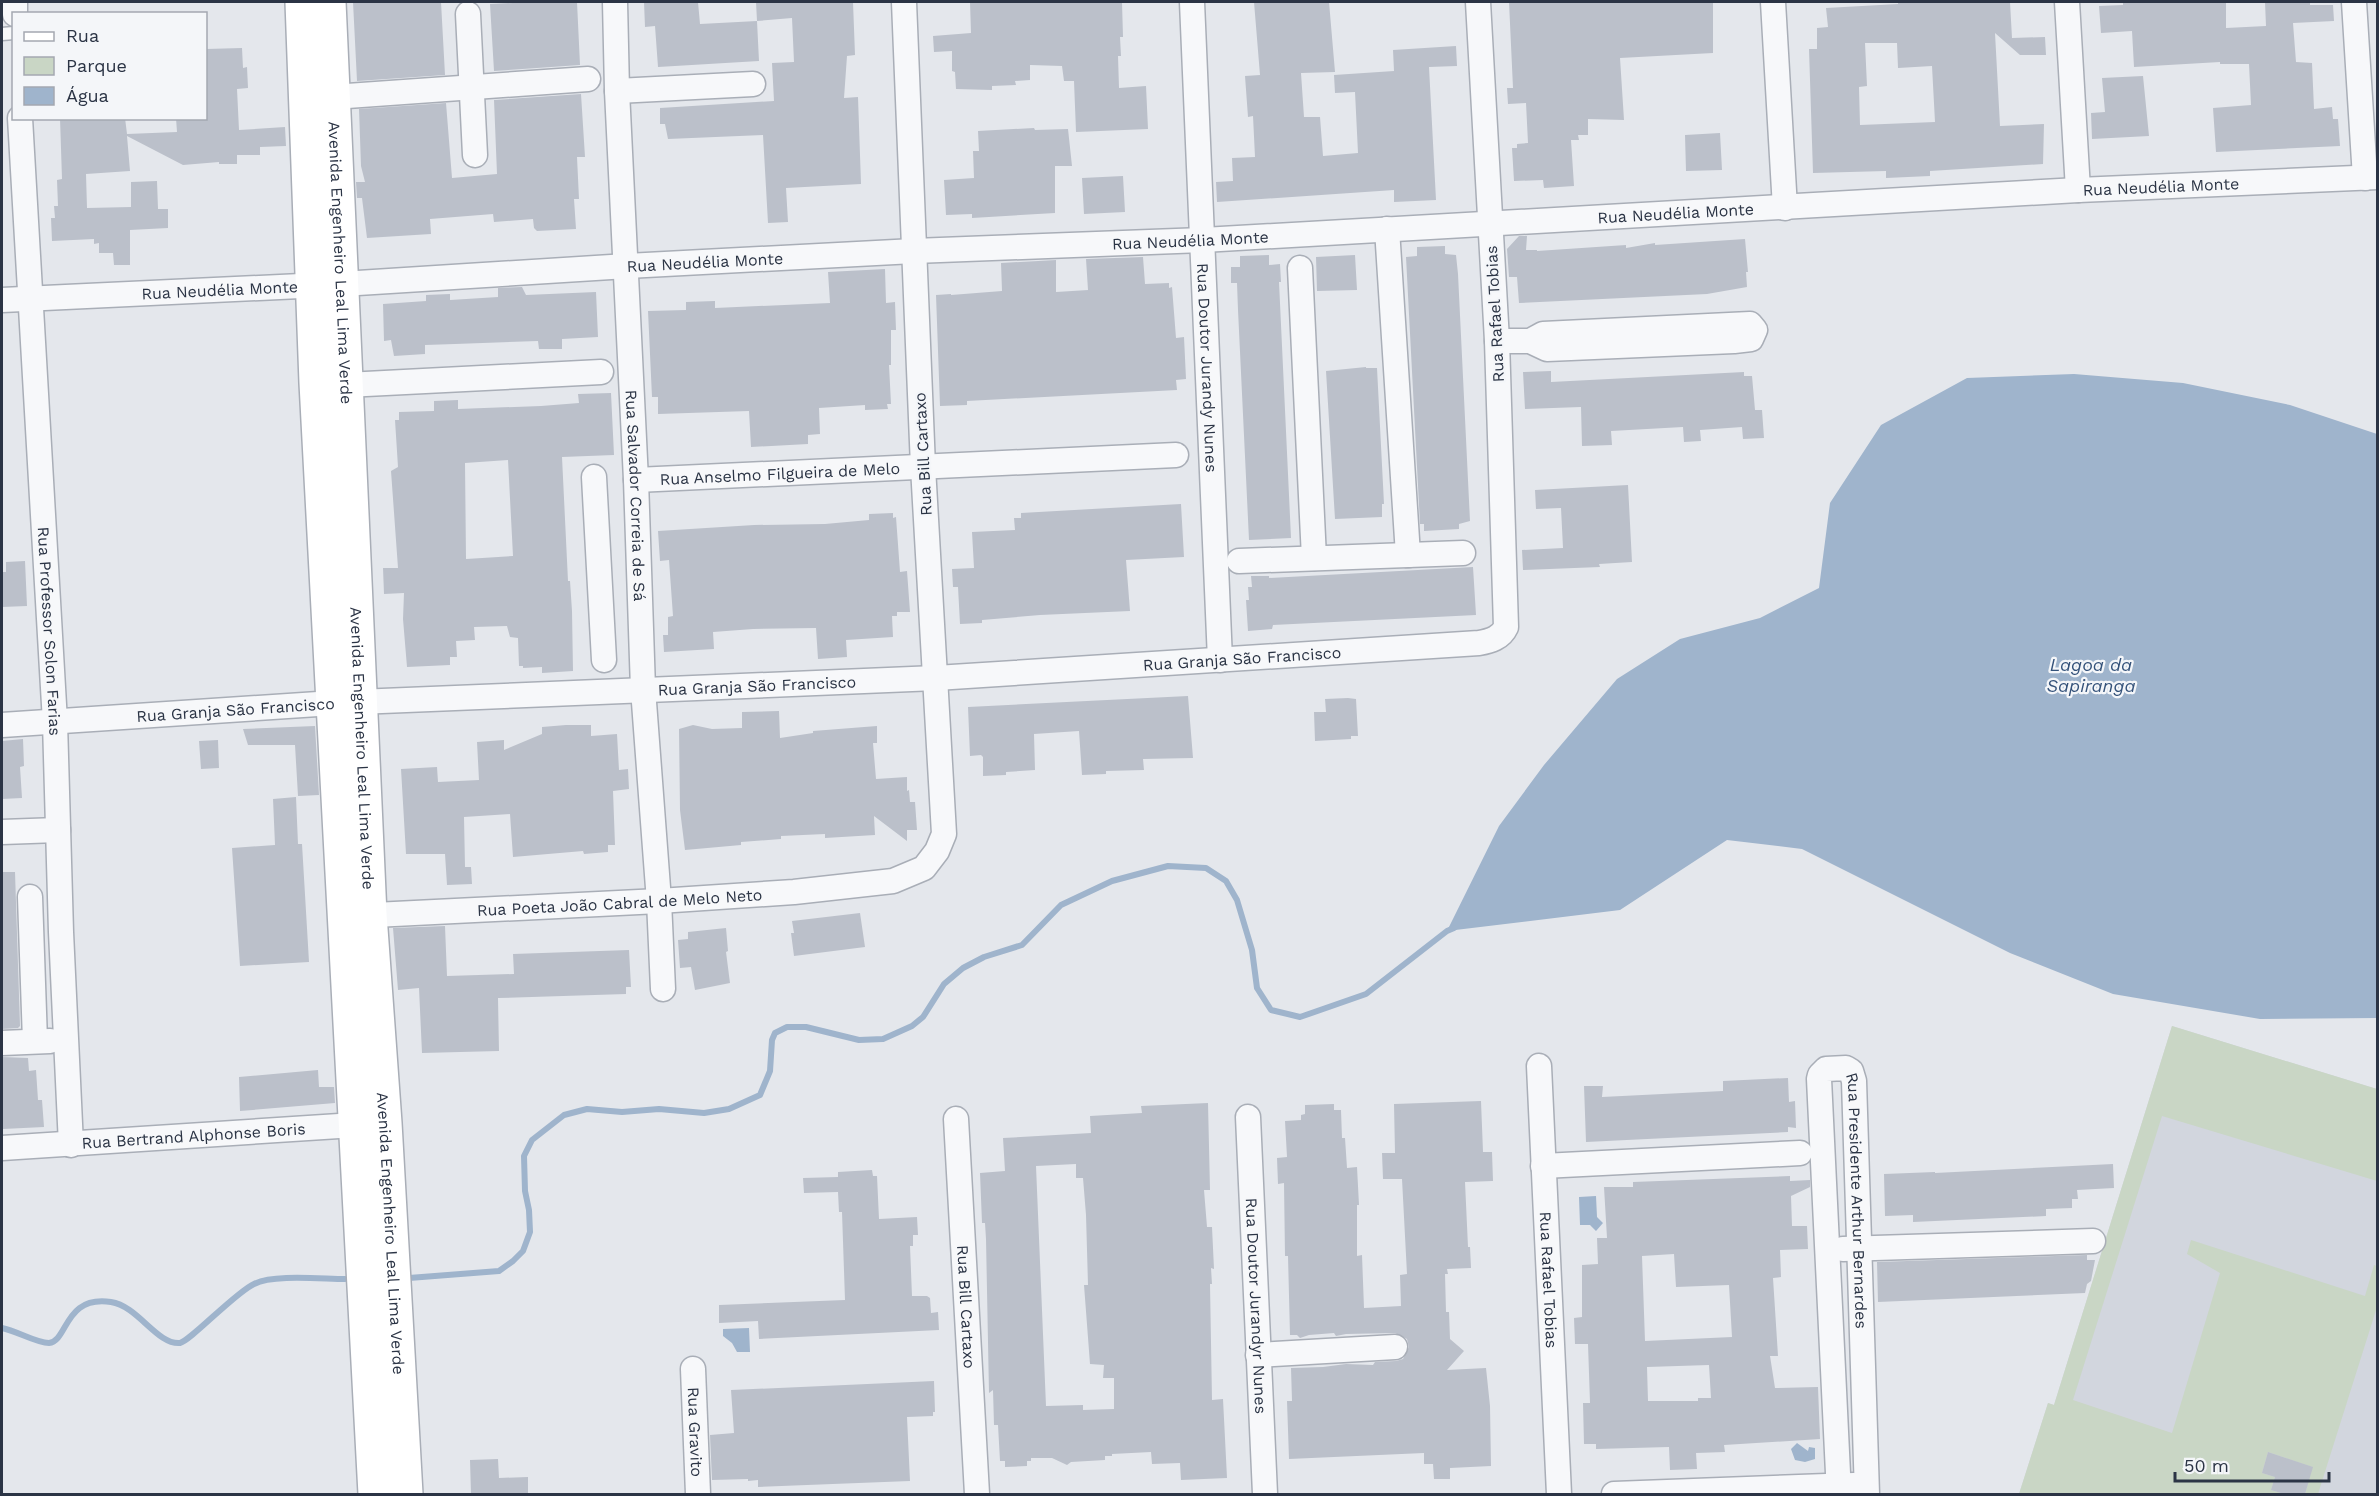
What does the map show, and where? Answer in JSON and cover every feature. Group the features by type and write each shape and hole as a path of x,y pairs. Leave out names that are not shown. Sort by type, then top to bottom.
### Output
{"main road":[{"name":"Avenida Engenheiro Leal Lima Verde","path":"302,2 327,285 357,916 370,1125 406,1494"},
{"name":"Avenida Engenheiro Leal Lima Verde","path":"329,2 333,97 327,285 346,385 347,703"},
{"name":"Avenida Engenheiro Leal Lima Verde","path":"370,1125 375,1494"}],"street":[{"name":"Rua Salvador Correia de Sá","path":"615,2 643,689 660,902 663,989"},
{"name":"Rua Bill Cartaxo","path":"893,881 924,868 937,851 944,834 923,467 904,2"},
{"name":"Rua Doutor Jurandy Nunes","path":"1192,2 1220,660"},
{"name":"Rua Rafael Tobias","path":"1478,2 1497,342 1506,627"},
{"path":"1773,2 1785,208"},
{"path":"2067,2 2078,190"},
{"path":"2354,2 2371,177"},
{"path":"468,14 475,155"},
{"path":"333,97 588,79"},
{"path":"617,91 753,84"},
{"name":"Rua Professor Solon Farias","path":"20,120 55,722 66,1041 72,1145"},
{"name":"Rua Neudélia Monte","path":"2,300 327,285 914,251 1203,240 2078,190 2371,177"},
{"path":"1387,229 1408,555"},
{"path":"1300,268 1314,558"},
{"path":"1497,342 1530,340 1543,333 1750,324 1755,330 1751,339 1547,349 1530,340"},
{"path":"346,385 601,372"},
{"name":"Rua Anselmo Filgueira de Melo","path":"636,480 1176,455"},
{"path":"594,477 604,660"},
{"path":"1239,561 1463,553"},
{"path":"601,603 640,600"},
{"name":"Rua Granja São Francisco","path":"2,725 347,703 936,678 1220,660 1479,643 1496,638 1506,627"},
{"path":"2,832 58,830"},
{"name":"Rua Poeta João Cabral de Melo Neto","path":"357,916 660,902 794,892 893,881"},
{"path":"30,897 35,1041"},
{"path":"2,1043 66,1041"},
{"name":"Rua Rafael Tobias","path":"1539,1066 1558,1494"},
{"name":"Rua Presidente Arthur Bernardes","path":"1838,1490 1820,1079 1823,1071 1831,1068 1848,1069 1854,1077 1867,1489"},
{"name":"Rua Doutor Jurandyr Nunes","path":"1248,1117 1265,1494"},
{"name":"Rua Bill Cartaxo","path":"956,1119 977,1494"},
{"name":"Rua Bertrand Alphonse Boris","path":"2,1148 370,1125"},
{"path":"1543,1166 1800,1153"},
{"path":"1828,1250 2093,1242"},
{"path":"1257,1355 1395,1347"},
{"name":"Rua Gravito","path":"693,1369 698,1494"},
{"path":"1614,1494 1867,1489"}],"shaded area":[{"path":"2172,1026 2377,1089 2377,1494 2019,1494 2048,1403 2054,1405"}],"green space":[{"path":"2172,1026 2377,1089 2377,1181 2162,1116 2073,1400 2172,1433 2220,1273 2187,1254 2191,1240 2365,1296 2374,1265 2377,1266 2377,1307 2318,1494 2305,1494 2312,1467 2268,1452 2262,1473 2275,1477 2271,1490 2284,1494 2019,1494 2048,1403 2054,1405"}],"water":[{"name":"Lagoa da Sapiranga","path":"2074,374 2183,383 2290,405 2377,434 2377,1018 2260,1019 2113,994 2010,953 1802,849 1727,840 1620,910 1447,931 1499,826 1544,765 1617,679 1680,639 1760,618 1819,588 1830,503 1881,425 1967,378"},
{"path":"1596,1196 1597,1217 1603,1223 1596,1231 1590,1225 1580,1225 1579,1197"},
{"path":"749,1328 750,1352 737,1352 732,1343 723,1336 723,1329"},
{"path":"1797,1443 1808,1451 1809,1447 1815,1448 1815,1459 1805,1462 1795,1460 1791,1449"}],"building":[{"path":"353,2 441,2 445,75 357,81"},
{"path":"577,2 580,65 494,71 490,4"},
{"path":"644,2 698,2 700,24 757,21 759,61 658,67 655,26 645,27"},
{"path":"756,2 853,2 855,55 847,56 844,98 858,97 861,184 786,188 788,222 768,223 763,135 668,139 665,124 660,124 660,108 774,101 772,63 794,62 792,18 757,21"},
{"path":"970,2 1122,2 1123,37 1120,37 1121,56 1118,56 1119,88 1146,86 1148,129 1076,132 1074,81 1064,81 1062,66 1030,65 1030,80 1015,81 1016,85 992,86 992,90 956,89 955,72 952,71 952,51 934,52 933,36 971,33"},
{"path":"1254,2 1329,2 1335,72 1301,73 1304,117 1320,117 1323,156 1358,153 1355,92 1335,93 1334,75 1394,71 1393,50 1456,46 1457,66 1429,67 1436,200 1394,202 1394,190 1217,202 1216,182 1233,181 1232,158 1255,157 1253,116 1248,117 1245,76 1260,75"},
{"path":"1509,2 1713,2 1713,53 1620,58 1624,120 1588,119 1588,135 1578,135 1579,140 1571,140 1574,186 1544,188 1543,180 1514,181 1512,148 1517,148 1517,144 1528,143 1526,103 1508,104 1507,88 1513,88"},
{"path":"1898,2 2010,2 2012,38 2045,37 2046,55 2020,55 1995,33 2000,126 2044,124 2043,164 1930,171 1930,176 1886,178 1886,171 1813,173 1809,49 1817,49 1817,28 1828,27 1826,8 1898,4","holes":["1865,43 1897,43 1898,68 1932,66 1935,122 1860,125 1859,87 1867,86"]},
{"path":"2123,2 2226,2 2226,28 2266,26 2265,2 2310,2 2310,5 2333,5 2334,21 2293,23 2296,62 2312,63 2314,109 2332,107 2333,119 2338,119 2340,146 2216,152 2213,108 2251,105 2249,64 2220,64 2220,62 2134,67 2132,31 2101,33 2099,6 2123,5"},
{"path":"242,48 243,68 247,67 248,88 237,89 239,130 285,127 286,146 260,147 260,155 237,155 237,164 219,164 219,162 183,165 127,136 130,171 86,174 87,208 131,207 131,182 157,181 158,209 168,209 168,228 130,230 130,265 114,265 113,253 99,253 99,243 94,244 94,239 52,241 51,218 55,218 54,206 58,206 57,180 62,179 60,120 125,120 127,134 177,132 176,120 207,120 207,49"},
{"path":"2143,76 2149,136 2092,139 2091,113 2105,112 2102,78"},
{"path":"581,94 585,157 577,157 579,199 574,199 576,229 537,231 534,228 533,219 494,222 493,214 430,219 431,234 367,238 362,198 357,198 356,182 365,182 361,166 359,109 446,103 452,178 497,174 494,100"},
{"path":"1034,128 1035,130 1068,129 1072,166 1055,166 1055,213 972,218 972,214 946,215 944,180 974,178 973,151 979,151 978,131"},
{"path":"1720,133 1722,170 1686,171 1685,135"},
{"path":"1123,176 1125,212 1084,214 1082,178"},
{"path":"1519,236 1527,236 1526,250 1537,251 1626,245 1626,248 1655,243 1655,245 1745,239 1747,287 1707,294 1519,303 1517,277 1509,277 1507,249"},
{"path":"1445,246 1445,254 1456,255 1458,274 1470,521 1459,524 1459,529 1424,531 1424,524 1420,524 1406,257 1417,256 1417,247"},
{"path":"1269,255 1269,265 1280,264 1291,538 1249,540 1237,283 1231,283 1231,267 1240,267 1240,256"},
{"path":"1355,255 1357,290 1317,291 1316,257"},
{"path":"1143,257 1145,284 1169,283 1169,288 1172,287 1176,338 1184,337 1186,379 1176,380 1177,390 967,401 967,405 940,406 936,295 1002,291 1001,263 1056,260 1056,292 1088,290 1086,259"},
{"path":"885,269 886,303 895,302 896,330 891,330 891,365 889,365 891,404 887,404 888,409 865,410 865,405 819,408 820,434 808,435 808,444 751,447 749,411 658,414 658,397 652,397 648,311 686,310 686,302 715,301 715,308 830,303 828,272"},
{"path":"522,287 526,295 596,292 598,337 562,339 562,349 539,349 538,341 425,345 425,354 394,356 391,340 384,341 383,304 426,301 426,295 450,294 450,300 498,297 498,288"},
{"path":"1377,368 1384,504 1382,504 1382,517 1335,519 1326,371"},
{"path":"1551,371 1551,382 1744,372 1744,376 1752,376 1755,410 1762,410 1764,438 1743,439 1742,427 1700,430 1701,441 1684,442 1683,427 1611,431 1612,445 1582,446 1581,407 1525,409 1523,372"},
{"path":"611,393 614,455 562,457 568,581 570,581 572,611 573,671 542,673 542,667 523,668 519,666 518,638 510,637 507,626 474,627 475,640 456,641 457,657 450,657 450,665 407,667 403,619 404,593 384,594 383,568 398,568 391,471 398,467 395,420 399,420 399,412 434,411 434,401 458,400 458,409 579,403 578,394","holes":["508,460 513,556 466,559 465,463"]},
{"path":"1628,485 1632,562 1599,564 1600,567 1523,570 1522,550 1563,548 1561,508 1536,509 1535,490"},
{"path":"1181,504 1184,557 1126,560 1130,611 1040,615 960,624 958,587 953,587 952,569 974,568 972,532 1015,530 1014,518 1021,518 1021,513"},
{"path":"893,513 893,518 896,517 900,572 907,571 910,612 897,612 897,616 892,616 893,637 846,640 847,657 818,659 816,628 753,629 713,632 714,649 664,652 663,635 668,635 668,617 673,616 669,560 660,561 658,531 754,525 825,524 869,520 869,514"},
{"path":"25,561 27,606 2,607 2,572 6,572 6,562"},
{"path":"1473,567 1476,615 1273,625 1272,629 1248,631 1246,600 1249,600 1248,587 1252,587 1251,576 1269,576 1269,578"},
{"path":"1188,696 1193,758 1143,759 1144,770 1106,771 1106,774 1082,775 1079,731 1034,734 1035,770 983,776 983,757 981,755 970,756 968,707"},
{"path":"1325,699 1356,699 1358,736 1351,736 1351,739 1315,741 1314,712 1326,712"},
{"path":"779,711 780,738 813,733 813,731 877,726 877,743 873,743 876,779 907,777 910,802 915,802 917,830 907,830 907,841 874,816 875,835 825,838 825,834 781,836 781,839 741,842 741,845 685,850 680,810 679,729 693,725 712,729 742,728 742,712"},
{"path":"591,725 591,736 617,734 619,770 628,769 629,789 613,791 615,845 608,845 608,852 584,854 583,851 513,857 510,814 464,817 465,867 471,867 472,884 447,885 445,854 406,854 401,769 437,767 438,782 479,780 477,742 504,740 504,750 542,734 542,727"},
{"path":"315,726 319,795 298,796 295,745 248,745 243,729"},
{"path":"23,739 24,766 20,767 22,798 2,799 2,741"},
{"path":"218,740 219,768 201,769 199,741"},
{"path":"296,797 298,844 302,844 309,962 240,966 232,848 275,845 273,799"},
{"path":"2,872 15,872 20,1026 2,1029"},
{"path":"860,913 865,947 794,956 792,921"},
{"path":"445,926 447,976 514,974 513,954 629,950 631,987 626,987 626,994 498,998 499,1051 422,1053 419,988 398,990 393,928"},
{"path":"726,928 730,983 695,990 691,967 680,968 678,940 688,939 688,932"},
{"path":"2,1057 28,1058 29,1071 36,1070 38,1100 42,1100 44,1127 3,1129"},
{"path":"318,1070 319,1087 334,1087 335,1103 240,1111 239,1077"},
{"path":"1788,1078 1789,1102 1795,1101 1796,1128 1788,1127 1788,1132 1586,1142 1584,1086 1603,1086 1602,1097 1723,1091 1723,1081"},
{"path":"1481,1101 1483,1152 1492,1152 1493,1181 1465,1182 1471,1268 1447,1269 1448,1274 1445,1274 1446,1312 1449,1312 1450,1339 1464,1351 1447,1370 1486,1368 1490,1406 1491,1466 1450,1468 1450,1479 1434,1479 1433,1464 1424,1464 1424,1453 1289,1459 1287,1401 1292,1401 1291,1368 1346,1364 1373,1365 1375,1362 1396,1361 1403,1359 1409,1347 1407,1339 1395,1333 1336,1336 1334,1333 1300,1338 1297,1335 1290,1335 1288,1256 1285,1256 1284,1183 1278,1184 1277,1158 1287,1157 1285,1121 1301,1120 1301,1115 1305,1114 1305,1105 1334,1104 1334,1110 1341,1110 1342,1138 1345,1138 1347,1168 1357,1167 1359,1205 1357,1205 1357,1256 1362,1255 1364,1308 1401,1306 1400,1275 1407,1274 1402,1179 1383,1179 1382,1153 1395,1153 1394,1104"},
{"path":"1208,1103 1210,1190 1204,1190 1207,1227 1212,1227 1214,1269 1211,1268 1212,1284 1210,1284 1212,1400 1223,1399 1227,1478 1181,1480 1180,1463 1152,1464 1151,1452 1112,1454 1112,1456 1105,1456 1105,1460 1071,1462 1067,1465 1052,1458 1031,1458 1031,1461 1027,1461 1027,1466 1005,1467 1005,1461 1000,1461 998,1425 994,1425 993,1390 989,1393 986,1239 985,1223 982,1223 980,1173 1005,1171 1003,1138 1091,1133 1090,1116 1142,1113 1141,1106","holes":["1076,1164 1076,1178 1083,1178 1086,1215 1088,1285 1084,1285 1090,1364 1104,1365 1103,1378 1114,1378 1114,1409 1083,1410 1083,1405 1046,1406 1036,1166"]},
{"path":"2113,1164 2114,1188 2077,1190 2078,1199 2072,1199 2072,1208 2046,1209 2046,1216 1913,1222 1913,1215 1885,1216 1884,1174"},
{"path":"872,1170 873,1176 877,1176 879,1219 917,1217 918,1235 913,1235 913,1246 910,1246 912,1296 930,1298 931,1313 938,1312 939,1330 759,1339 758,1321 719,1323 719,1305 845,1300 842,1212 839,1212 838,1192 804,1193 803,1178 838,1177 838,1172"},
{"path":"1790,1176 1790,1181 1810,1180 1810,1187 1791,1196 1792,1226 1807,1226 1808,1249 1780,1250 1781,1277 1773,1278 1778,1356 1770,1356 1775,1388 1818,1387 1820,1439 1724,1445 1725,1452 1696,1453 1697,1469 1670,1470 1669,1447 1596,1449 1596,1444 1584,1444 1583,1403 1590,1403 1588,1344 1575,1344 1574,1318 1582,1317 1582,1265 1598,1264 1597,1238 1607,1238 1604,1187 1633,1187 1633,1182","holes":["1674,1254 1676,1287 1729,1285 1732,1337 1645,1341 1642,1256","1709,1365 1711,1398 1698,1398 1698,1401 1648,1401 1647,1367"]},
{"path":"2087,1255 2087,1260 2095,1260 2091,1281 2087,1284 2085,1293 1878,1302 1877,1262"},
{"path":"934,1381 935,1412 933,1416 907,1417 910,1481 758,1487 758,1480 712,1480 710,1435 734,1433 731,1390"},
{"path":"2268,1452 2313,1467 2305,1494 2284,1494 2271,1490 2275,1477 2262,1473"},
{"path":"498,1459 499,1478 528,1477 528,1494 471,1494 470,1460"}],"waterway":[{"path":"409,1278 499,1271 523,1251 530,1232 524,1156 532,1140 564,1115 587,1109 622,1112 659,1109 704,1113 729,1109 760,1095 770,1071 772,1040 775,1033 787,1027 806,1027 859,1040 883,1039 912,1026 923,1017 944,984 963,968 984,957 1022,945 1061,905 1112,881 1168,866 1206,868 1226,881 1237,900 1252,950 1257,988 1271,1010 1300,1017 1366,994 1447,931 1454,928"},
{"path":"2,1328 49,1343 60,1335 76,1311 84,1305 111,1302 130,1310 163,1338 180,1343 236,1296 254,1284 285,1278 345,1279"}]}
